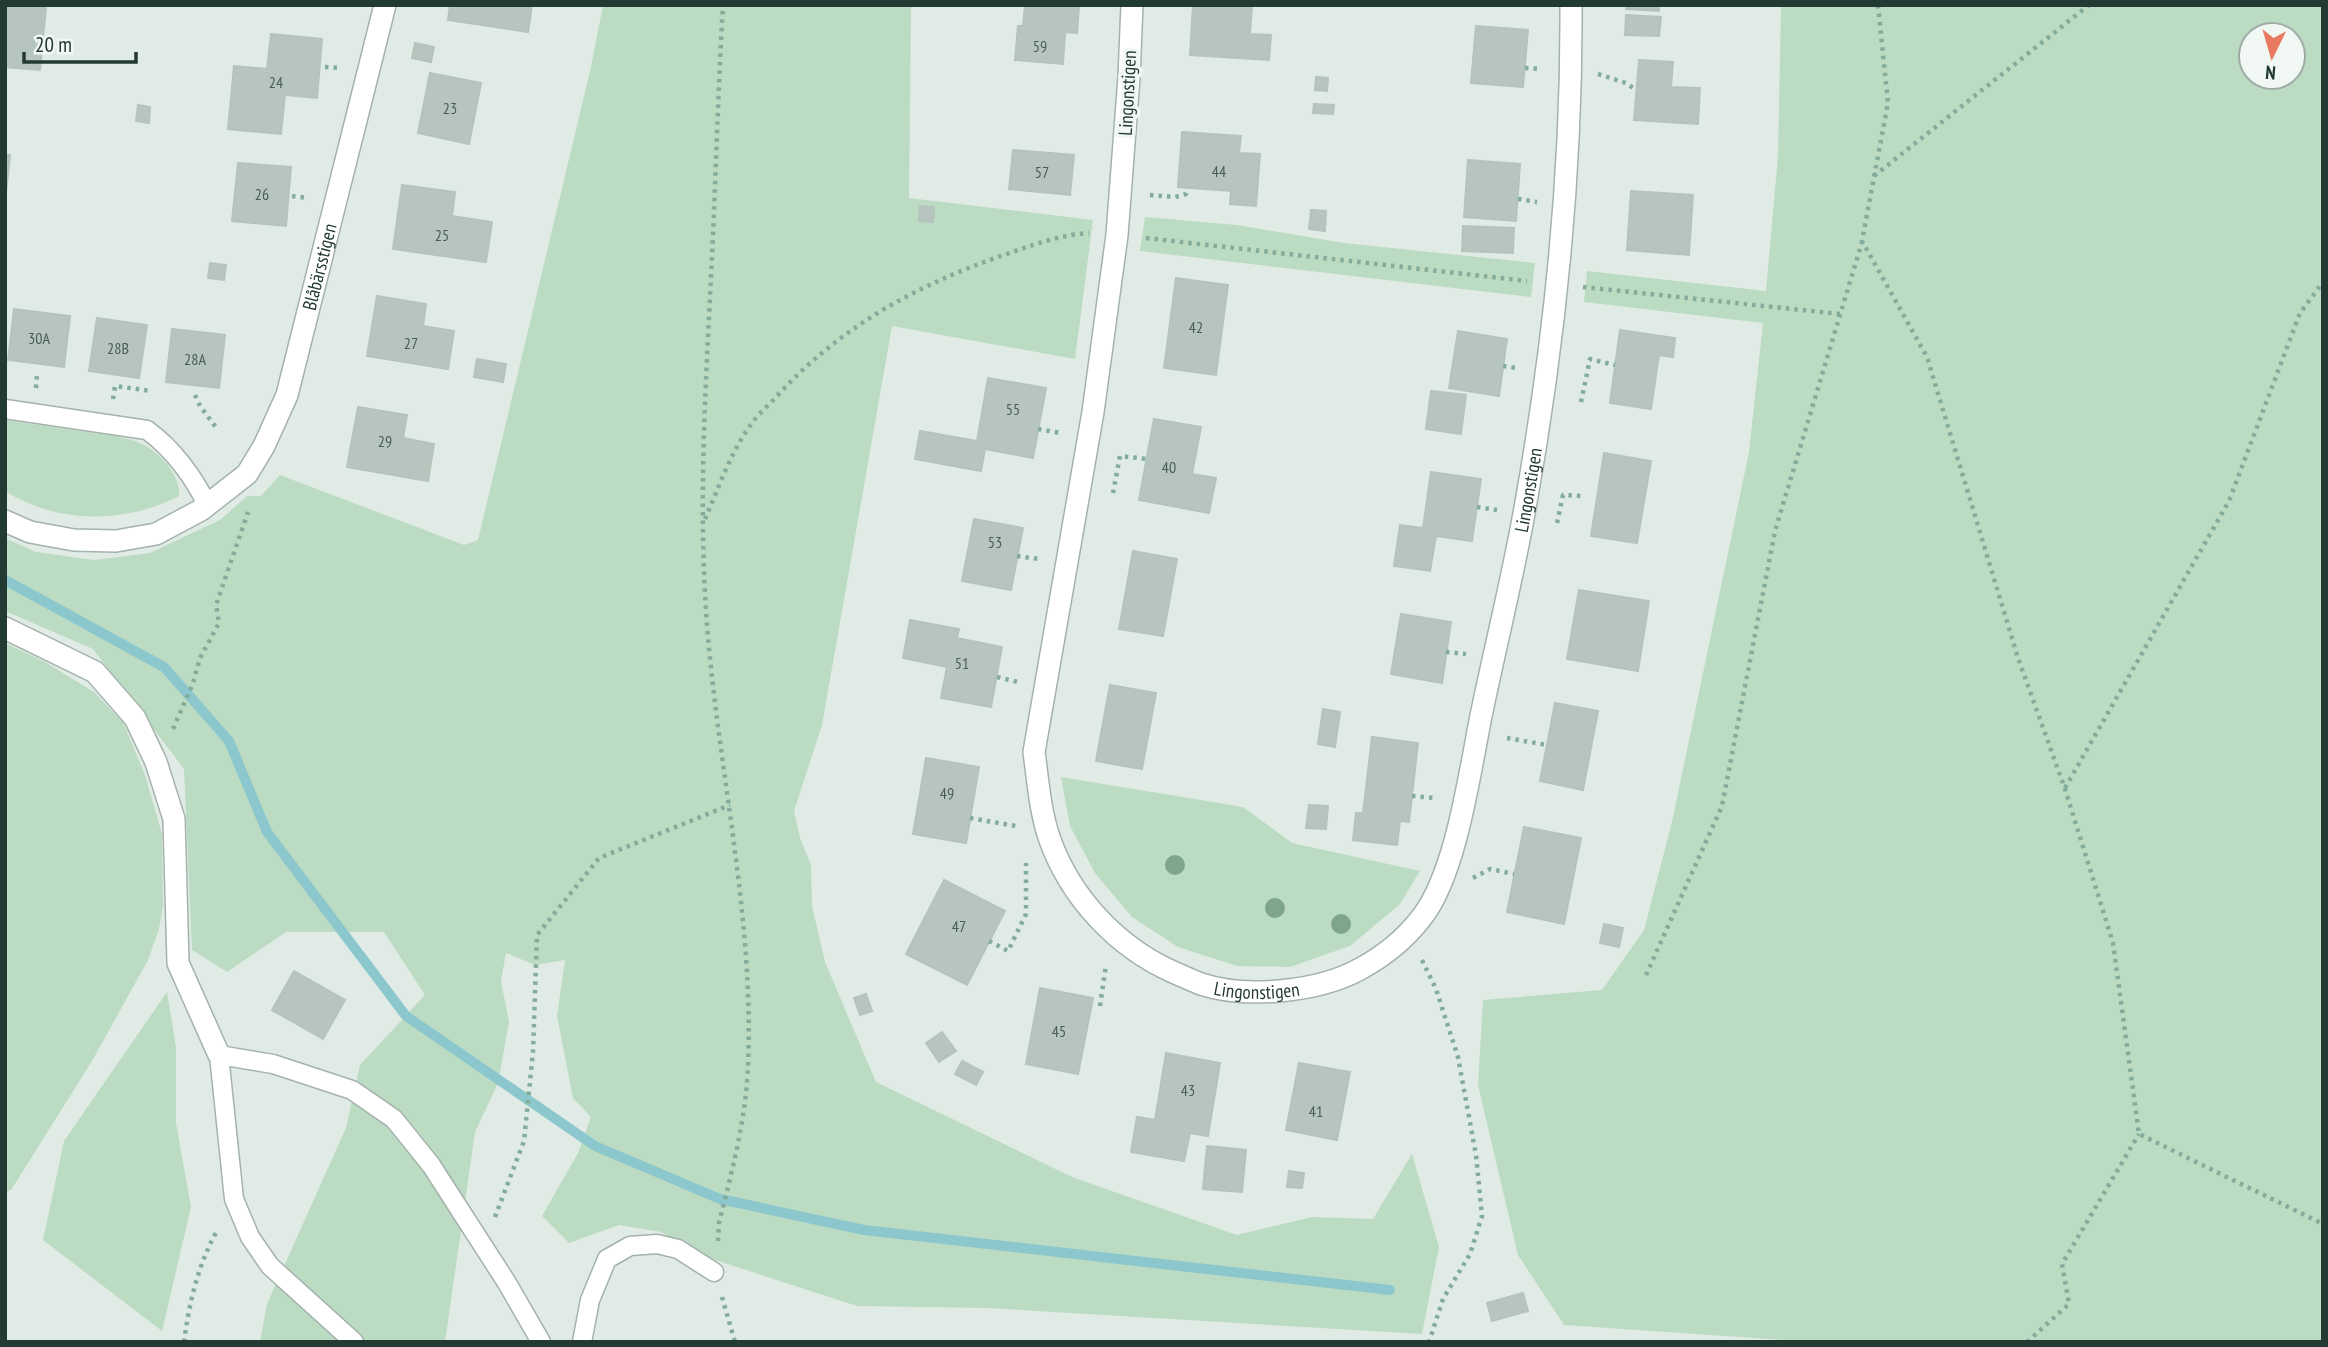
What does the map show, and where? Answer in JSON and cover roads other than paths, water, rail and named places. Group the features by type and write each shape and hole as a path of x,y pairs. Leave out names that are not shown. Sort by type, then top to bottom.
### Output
{"street":[{"name":"Blåbärsstigen","path":"5,521 30,532 74,540 116,541 156,534 207,505 247,474 264,446 288,395 385,5"},
{"name":"Lingonstigen","path":"1132,5 1118,235 1093,412 1034,752 1038,791 1049,837 1062,868 1080,897 1104,924 1129,947 1166,968 1203,985 1248,992 1283,991 1321,983 1357,971 1382,956 1406,935 1424,914 1439,889 1457,834 1525,511 1551,345 1565,221 1572,75 1571,5"},
{"path":"5,628 95,672 135,718 156,762 174,819 178,963 219,1055"}],"lane":[{"path":"5,409 147,430 163,442 200,490 207,505"},
{"path":"354,1342 270,1266 250,1237 234,1199 219,1055 273,1064 352,1090 394,1119 431,1165 541,1342"},
{"path":"582,1342 590,1300 607,1259 630,1246 657,1244 678,1249 714,1272"}],"waterway":[{"path":"5,580 164,667 229,741 267,832 406,1016 595,1146 720,1199 864,1230 1390,1290"}]}
